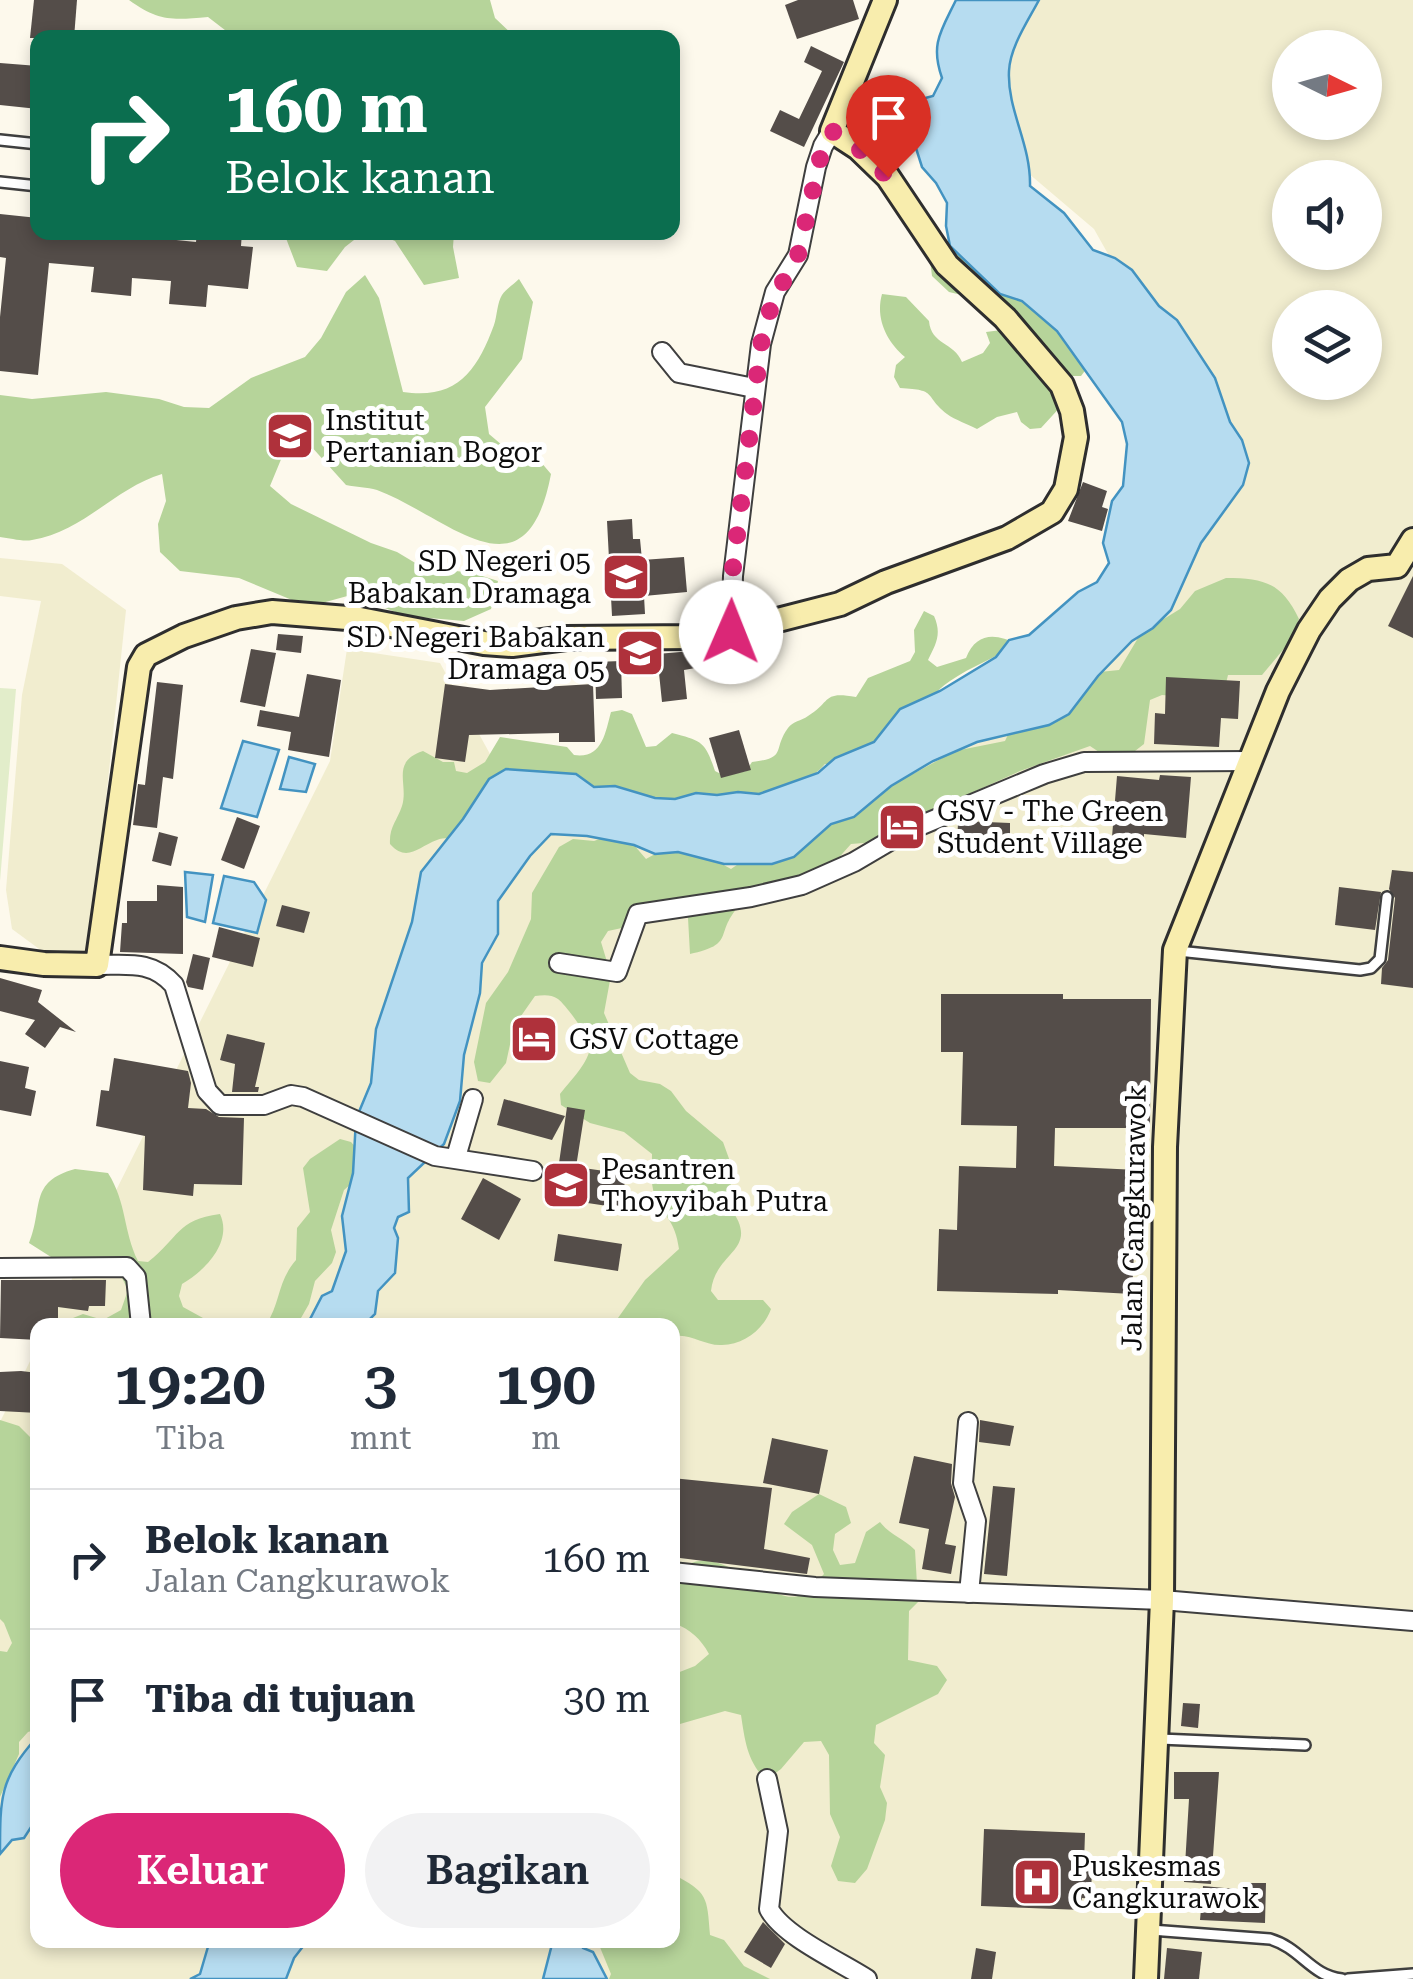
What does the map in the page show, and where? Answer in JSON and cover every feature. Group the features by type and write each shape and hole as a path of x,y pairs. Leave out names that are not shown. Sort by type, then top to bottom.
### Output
{"street":[{"path":"731,632 732,576 754,388 770,308 798,255 823,146 884,0"},
{"path":"97,966 139,667 146,656 161,647 236,618 291,612 360,619 498,644 597,637 694,637 731,632 840,604 886,582 1008,538 1052,512 1066,489 1076,437 1062,385 1006,318 947,264 888,177 858,148 832,131"},
{"path":"662,352 679,373 754,388"},
{"name":"Jalan Cangkurawok","path":"1146,1979 1162,1600 1165,1146 1175,950 1278,691 1309,630 1349,580 1368,570 1396,566 1413,540"},
{"path":"560,964 616,972 638,914 802,885 854,862 905,832 1044,774 1084,762 1250,761"},
{"path":"0,958 44,964 140,965 163,972 174,986 207,1091 220,1104 264,1105 291,1095 304,1097 435,1156 533,1171"},
{"path":"456,1157 473,1098"},
{"path":"0,1268 128,1267 136,1277 140,1318"},
{"path":"968,1422 963,1483 976,1521 970,1593"},
{"path":"680,1573 815,1587 1162,1600 1413,1621"},
{"path":"766,1779 778,1830 769,1909 772,1915 786,1928 868,1979"}],"lane":[{"path":"0,140 30,143"},
{"path":"0,182 30,185"},
{"path":"1175,950 1371,968 1380,959 1387,897"},
{"path":"1157,1739 1305,1745"},
{"path":"1148,1930 1270,1938 1288,1944 1327,1978 1413,1974"}],"shaded area":[{"path":"990,0 1413,0 1413,1979 0,1979 0,1422 30,1361 30,1948 680,1948 680,1318 52,1318 330,761 347,649 440,663 529,825 721,856 1067,685 1234,478 1094,229 975,128"},
{"path":"0,558 62,564 126,610 90,951 75,959 46,954 12,929 6,890 22,695 41,601 0,596"}],"green space":[{"path":"129,0 490,0 495,18 508,30 225,30 208,17 167,18"},
{"path":"287,240 354,240 327,271 297,267"},
{"path":"454,240 459,278 424,285 395,241"},
{"path":"935,241 958,244 980,253 1001,268 1022,286 1087,368 1081,376 1071,376 1063,383 1063,404 1041,428 1030,429 1017,412 997,417 977,429 947,414 926,392 900,388 894,377 896,365 905,357 884,329 880,312 882,294 906,297 929,321 934,335 962,362 983,353 990,343 986,332 1017,328 970,297 949,292 932,276 929,252"},
{"path":"365,275 379,298 403,392 422,393 451,386 472,369 494,325 502,295 519,279 533,302 522,359 485,407 489,434 509,451 534,454 551,474 539,513 523,536 504,544 482,541 377,490 346,485 309,444 282,457 270,486 291,504 422,567 473,573 498,581 491,609 464,621 406,616 351,595 322,603 292,600 239,578 180,571 160,552 158,524 166,501 162,474 50,535 28,540 0,537 0,395 32,399 106,392 209,408 251,378 305,357 321,338 346,292"},
{"path":"1226,578 1261,581 1286,597 1299,619 1287,645 1262,675 1228,675 1222,700 1162,695 1150,700 1144,744 1135,751 1111,760 1090,746 1020,771 929,812 876,842 851,844 818,881 738,907 719,942 704,950 690,954 688,918 677,916 608,931 601,942 611,975 604,1013 630,1073 671,1091 686,1111 723,1142 732,1167 729,1206 741,1232 739,1242 714,1277 711,1291 718,1300 763,1300 771,1309 752,1334 738,1342 716,1345 680,1336 680,1318 618,1318 645,1280 679,1249 672,1226 653,1191 652,1154 624,1132 590,1123 561,1105 560,1094 589,1052 586,1036 562,1002 547,995 535,996 514,1026 506,1063 490,1083 478,1081 474,1062 486,1003 508,972 531,919 532,893 559,847 573,839 594,841 605,837 634,845 646,859 655,854 695,849 731,869 750,856 823,831 892,775 913,774 955,751 1005,741 1014,722 1090,673 1119,670 1141,633 1180,609 1195,591"},
{"path":"924,611 934,616 938,628 928,660 937,667 966,658 975,643 987,637 1017,644 950,681 861,758 825,764 803,780 758,794 464,839 440,839 407,853 390,844 404,798 404,767 413,756 423,751 443,762 454,762 456,771 467,773 485,762 500,737 567,747 574,755 583,755 601,743 611,712 622,710 632,714 646,747 656,746 672,733 701,744 715,771 725,776 746,771 752,762 775,755 790,726 832,696 856,697 868,678 910,661 915,652 914,630"},
{"path":"0,688 16,689 0,881"},
{"path":"340,1139 351,1142 359,1151 351,1184 344,1190 331,1230 336,1252 332,1263 315,1281 301,1318 269,1318 285,1276 296,1260 297,1228 310,1212 303,1168"},
{"path":"75,1169 108,1173 119,1195 138,1261 148,1262 186,1225 220,1214 220,1245 208,1264 182,1284 179,1296 183,1307 203,1318 107,1318 121,1310 128,1290 120,1274 62,1264 29,1243 40,1197 60,1174"},
{"path":"0,1420 19,1426 30,1437 30,1731 19,1742 19,1754 0,1797 0,1651 7,1652 12,1643 0,1619"},
{"path":"819,1494 846,1507 851,1523 835,1534 833,1550 840,1565 855,1563 866,1532 880,1522 915,1550 921,1599 909,1611 908,1660 937,1666 947,1680 938,1694 876,1725 874,1743 885,1755 880,1787 887,1803 885,1820 867,1869 855,1883 838,1881 831,1866 840,1837 830,1814 829,1755 821,1741 804,1742 766,1780 751,1758 741,1715 725,1711 680,1724 680,1672 709,1654 694,1635 680,1626 680,1571 689,1564 706,1561 724,1565 773,1592 788,1597 801,1595 824,1574 812,1545 784,1524 792,1512"},
{"path":"680,1878 704,1897 710,1935 724,1940 744,1966 770,1979 609,1979 611,1974 600,1948 680,1948"}],"water":[{"path":"956,0 1039,0 1016,44 1009,71 1030,186 1064,213 1093,250 1132,270 1159,306 1177,320 1215,378 1230,422 1242,440 1249,463 1243,485 1201,543 1171,610 1132,641 1069,714 1049,725 977,742 933,761 891,786 854,817 831,824 794,857 772,864 724,864 678,852 655,854 634,845 587,836 551,834 498,901 498,934 482,963 480,993 464,1055 460,1101 444,1144 408,1178 409,1212 398,1217 394,1228 398,1238 395,1273 378,1291 375,1314 371,1318 311,1318 322,1296 332,1291 346,1251 342,1216 353,1173 356,1119 371,1083 376,1029 412,922 421,872 489,779 506,769 576,774 594,787 615,786 655,798 675,799 696,793 759,794 818,773 835,758 874,742 900,709 940,691 996,657 1009,640 1029,635 1078,592 1097,582 1109,563 1103,543 1112,501 1123,486 1127,444 1122,422 1057,331 1022,301 1000,294 950,246 947,203 922,167 915,145 914,101 933,96 942,78 937,47"},
{"path":"243,741 279,750 257,817 221,808"},
{"path":"289,757 315,764 306,792 280,789"},
{"path":"185,872 213,875 205,922 187,917"},
{"path":"224,876 254,882 266,900 257,933 213,923"},
{"path":"30,1746 30,1829 24,1838 12,1840 0,1854 2,1803 16,1765"},
{"path":"208,1948 302,1948 286,1979 190,1979 200,1974"},
{"path":"551,1948 583,1948 593,1952 607,1979 543,1979"}],"building":[{"path":"34,0 77,0 75,30 31,30"},
{"path":"798,0 853,0 859,19 797,39 785,5"},
{"path":"811,46 844,62 804,147 770,131 780,110 799,119 822,71 804,62"},
{"path":"0,63 30,65 30,108 0,105"},
{"path":"0,214 30,217 30,240 241,240 241,246 253,247 248,289 208,285 206,307 169,304 171,281 132,278 131,296 91,292 94,267 49,263 38,375 0,371 6,258 0,257"},
{"path":"1083,482 1107,491 1102,507 1108,509 1102,531 1068,521"},
{"name":"SD Negeri 05 Babakan Dramaga","path":"632,519 633,539 640,539 642,560 684,557 687,592 644,596 645,614 612,616 607,521"},
{"path":"1413,576 1413,638 1388,626"},
{"path":"278,634 303,636 301,653 276,650"},
{"path":"727,648 730,662 684,670 687,699 662,702 657,654"},
{"path":"251,649 276,653 265,707 240,702"},
{"path":"621,661 622,698 596,699 595,662"},
{"path":"307,674 341,680 329,757 288,750 291,732 257,726 260,710 299,717"},
{"path":"1166,677 1240,681 1238,719 1221,718 1219,747 1154,744 1155,713 1165,714"},
{"path":"157,682 183,685 173,779 163,777 157,828 133,825 138,784 145,785"},
{"path":"445,684 490,690 593,684 595,742 559,742 559,733 469,735 465,762 435,758"},
{"path":"739,730 751,770 721,778 709,738"},
{"path":"1160,775 1191,777 1186,838 1144,834 1144,840 1112,837 1117,776 1159,780"},
{"path":"237,817 260,826 244,869 221,860"},
{"path":"1010,823 1010,844 957,842 958,824"},
{"path":"159,832 178,837 171,866 152,861"},
{"path":"1392,870 1413,872 1413,988 1381,984 1382,968 1388,960 1395,898 1389,889"},
{"path":"157,885 183,887 183,954 120,952 127,901 157,901"},
{"path":"1339,887 1381,892 1375,930 1335,925"},
{"path":"282,905 310,912 304,933 276,926"},
{"path":"219,927 260,938 253,967 212,957"},
{"path":"193,954 210,958 203,990 188,987 186,982"},
{"path":"0,978 42,990 38,1002 76,1032 60,1027 45,1048 25,1034 35,1020 0,1011"},
{"path":"941,994 1151,999 1150,1128 1055,1128 1054,1166 1138,1170 1132,1294 937,1291 939,1229 957,1230 959,1166 1016,1168 1017,1126 961,1125 963,1052 941,1052"},
{"path":"227,1034 265,1043 255,1087 259,1087 258,1092 232,1092 235,1064 220,1060"},
{"path":"114,1058 188,1071 188,1108 206,1109 219,1117 244,1118 242,1185 194,1184 193,1196 143,1190 145,1136 96,1126 101,1090 109,1091"},
{"path":"0,1061 29,1067 25,1088 36,1091 31,1116 0,1110"},
{"path":"504,1099 565,1116 552,1140 497,1125"},
{"path":"567,1107 585,1110 576,1167 626,1174 621,1208 554,1198"},
{"path":"483,1178 521,1199 499,1240 461,1219"},
{"path":"558,1234 622,1244 618,1271 554,1261"},
{"path":"1,1280 106,1280 105,1306 89,1306 88,1311 58,1307 58,1318 30,1318 30,1340 0,1338"},
{"path":"0,1372 30,1372 30,1413 0,1411"},
{"path":"980,1420 1014,1426 1010,1446 979,1442"},
{"path":"772,1438 828,1450 819,1494 763,1483"},
{"path":"914,1456 952,1464 955,1497 945,1544 956,1546 951,1574 922,1569 929,1529 899,1523"},
{"path":"680,1479 772,1488 764,1549 810,1558 807,1574 680,1558"},
{"path":"993,1486 1015,1488 1007,1576 984,1574"},
{"path":"1183,1703 1200,1704 1198,1728 1181,1726"},
{"path":"1174,1772 1219,1772 1211,1884 1184,1882 1189,1799 1174,1799"},
{"name":"Puskesmas Cangkurawok","path":"984,1829 1085,1833 1084,1864 1092,1865 1091,1899 1082,1898 1082,1910 981,1906"},
{"path":"1247,1883 1266,1883 1265,1923 1200,1920 1203,1886 1246,1890"},
{"path":"763,1922 785,1944 771,1968 744,1952"},
{"path":"976,1948 996,1952 992,1979 971,1979"},
{"path":"1167,1948 1202,1952 1199,1979 1164,1979"}],"place":[{"name":"Institut Pertanian Bogor","path":"290,436"},
{"name":"SD Negeri 05 Babakan Dramaga","path":"626,577"},
{"name":"SD Negeri Babakan Dramaga 05","path":"640,653"},
{"name":"GSV - The Green Student Village","path":"902,827"},
{"name":"GSV Cottage","path":"534,1039"},
{"name":"Pesantren Thoyyibah Putra","path":"566,1185"},
{"name":"Puskesmas Cangkurawok","path":"1037,1882"}],"route":[{"path":"731,632 732,576 761,344 775,292 798,255 816,167 832,131 858,148 888,177"}]}
